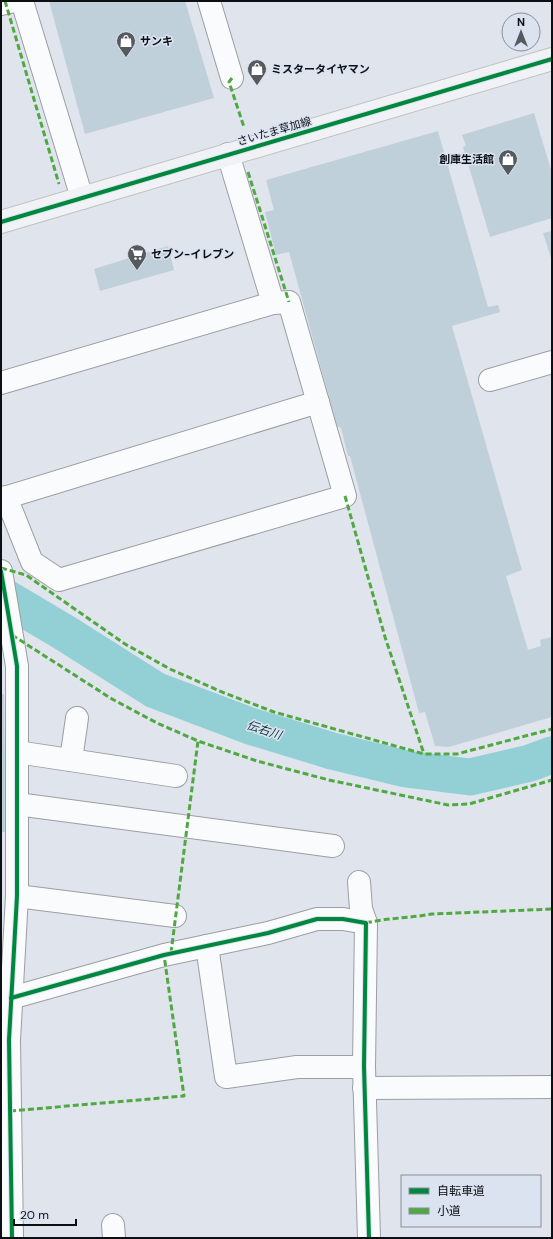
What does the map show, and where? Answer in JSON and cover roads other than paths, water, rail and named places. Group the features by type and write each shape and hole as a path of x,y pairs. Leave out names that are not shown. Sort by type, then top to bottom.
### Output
{"main road":[{"name":"さいたま草加線","path":"1,222 552,59"}],"street":[{"path":"1,4 14,1"},
{"path":"22,1 82,198"},
{"path":"209,1 232,78"},
{"path":"228,154 273,303"},
{"path":"1,383 273,303 289,302 318,402 345,496 59,580 32,562 4,498 318,402"},
{"path":"490,380 552,362"},
{"path":"1,570 17,666 17,896 8,993 12,1238"},
{"path":"71,760 77,718"},
{"path":"17,752 176,776"},
{"path":"17,804 333,846"},
{"path":"359,882 361,909 366,923 364,1078 369,1238"},
{"path":"17,896 175,916"},
{"path":"8,993 164,954 268,933 317,919 343,919 366,923"},
{"path":"206,946 226,1077 297,1067 364,1078 552,1087"}],"waterway":[{"name":"伝右川","path":"1,595 65,633 155,690 250,726 332,751 406,769 470,777 530,763 552,755"}],"place":[{"name":"サンキ","path":"126,58"},
{"name":"ミスタータイヤマン","path":"257,86"},
{"name":"創庫生活館","path":"508,176"},
{"name":"セブン-イレブン","path":"137,271"}]}
